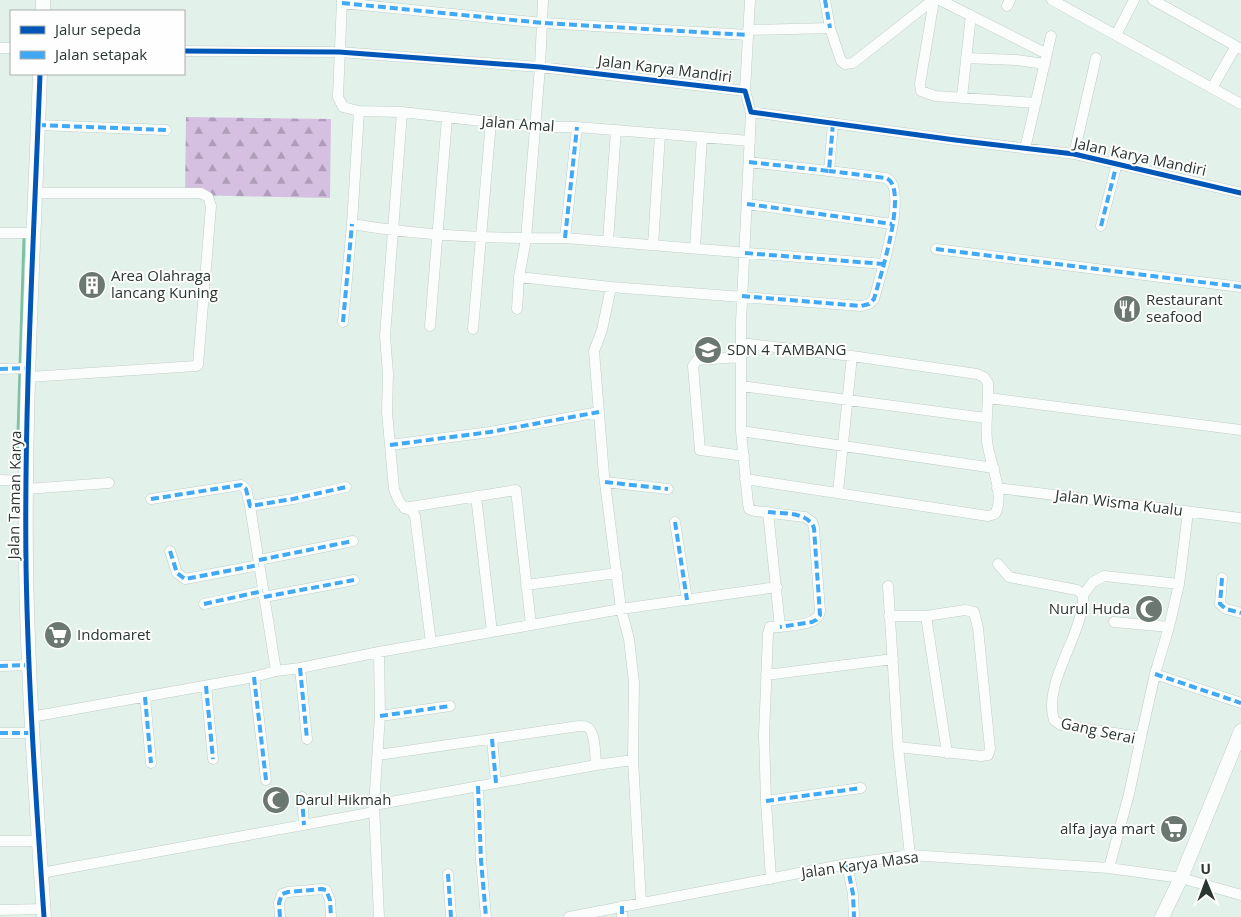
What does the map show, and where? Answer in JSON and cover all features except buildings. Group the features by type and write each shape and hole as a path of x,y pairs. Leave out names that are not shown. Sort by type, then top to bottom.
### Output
{"street":[{"path":"517,309 526,239 540,67 543,0"},
{"path":"746,91 750,0"},
{"path":"825,0 830,28 841,61 845,64 853,63 933,0"},
{"path":"933,0 920,90 931,95 1036,103"},
{"path":"940,0 971,15 1046,59"},
{"path":"1052,0 1241,104"},
{"path":"1116,35 1134,0"},
{"path":"1153,0 1239,48 1212,88"},
{"path":"342,1 543,23 748,32 830,28"},
{"name":"Jalan Amal","path":"342,1 339,101 345,109 402,112 535,126 577,127 750,141"},
{"path":"962,97 971,15"},
{"path":"1026,149 1051,36"},
{"name":"Jalan Karya Mandiri","path":"185,51 339,52 540,67 746,91 751,112 1074,154 1241,193"},
{"path":"966,58 1046,59"},
{"path":"1074,154 1096,58"},
{"name":"Jalan Taman Karya","path":"40,75 29,372 26,567 32,733 44,913"},
{"path":"343,322 352,224 359,111"},
{"path":"402,112 384,336 388,374 387,412 394,489 404,508 412,511 415,516 431,643"},
{"path":"751,112 741,343 741,431 745,479 749,508 754,511 805,517 812,522 820,615 812,622 772,627 768,632 764,736 771,879"},
{"path":"430,326 439,235 447,118"},
{"path":"473,329 491,122"},
{"path":"829,171 833,123"},
{"path":"38,125 166,130"},
{"path":"565,238 577,127"},
{"path":"608,241 616,130"},
{"path":"653,245 660,134"},
{"path":"695,248 702,137"},
{"path":"520,277 610,287 865,305 874,299 892,233 895,186 891,180 749,162"},
{"path":"1101,226 1118,163"},
{"path":"0,369 29,372 198,365 211,206 208,197 200,193 36,193"},
{"path":"747,204 892,224"},
{"path":"352,224 439,235 526,239 565,238 884,264"},
{"path":"0,233 35,233"},
{"path":"936,249 1241,287"},
{"path":"610,287 602,330 594,351 605,482 621,609 629,639 634,683 633,760 641,903"},
{"path":"741,343 852,356 981,376 988,383 987,442 994,468 998,508 996,514 988,516 745,479"},
{"path":"838,492 852,356"},
{"path":"741,358 697,360 693,366 700,450 744,456"},
{"path":"741,386 986,418"},
{"path":"989,398 1241,430"},
{"path":"390,445 490,432 600,412"},
{"path":"741,431 994,468"},
{"path":"0,480 26,485 109,483"},
{"path":"605,482 668,490"},
{"path":"151,499 241,485 246,489 276,672"},
{"path":"250,506 346,487"},
{"name":"Jalan Wisma Kualu","path":"997,488 1241,518"},
{"path":"404,508 516,490 531,625"},
{"path":"476,496 492,632"},
{"path":"768,512 780,627"},
{"path":"1141,737 1155,674 1179,584 1188,512"},
{"path":"675,522 686,600"},
{"path":"170,551 177,574 185,579 353,541"},
{"path":"998,564 1008,577 1077,590 1083,595 1093,582 1104,576 1179,584"},
{"path":"526,585 617,573"},
{"path":"1222,578 1220,604 1226,609 1241,613"},
{"path":"204,604 354,580"},
{"path":"888,586 898,747 910,854"},
{"path":"32,717 621,609 777,587"},
{"name":"Gang Serai","path":"1083,595 1083,605 1057,680 1053,698 1054,720 1061,725 1141,737 1110,868"},
{"path":"889,616 926,616 967,610 974,612 977,619 990,749 988,755 981,756 898,747"},
{"path":"926,616 947,753"},
{"path":"1114,622 1169,627"},
{"path":"379,652 380,716 374,809 379,917"},
{"path":"766,675 893,659"},
{"path":"0,666 30,665"},
{"path":"300,668 307,739"},
{"path":"1155,674 1241,704"},
{"path":"254,677 266,780"},
{"path":"206,686 213,759"},
{"path":"145,697 151,764"},
{"path":"380,716 450,706"},
{"path":"378,755 580,726 588,727 591,730 596,765"},
{"path":"1162,917 1181,878 1241,731"},
{"path":"0,733 32,733"},
{"path":"492,739 496,783"},
{"path":"41,873 304,825 478,786 633,760"},
{"path":"478,786 481,860 486,917"},
{"path":"766,801 861,788"},
{"path":"302,798 304,825"},
{"path":"0,841 38,841"},
{"name":"Jalan Karya Masa","path":"569,917 622,912 641,903 846,864 910,854 1110,868 1181,878 1241,895"},
{"path":"846,864 853,894 854,917"},
{"path":"448,874 451,917"},
{"path":"280,917 279,903 282,894 322,889 326,890 328,894 331,917"},
{"path":"0,910 44,913"}],"green space":[{"path":"186,117 331,119 330,198 185,195"}],"waterway":[{"path":"17,468 24,237"}],"marked path":[{"path":"825,0 830,28"},
{"path":"342,3 543,23 748,35"},
{"path":"749,162 829,171 833,123"},
{"path":"38,125 166,130"},
{"path":"565,238 577,127"},
{"path":"1101,226 1117,163"},
{"path":"742,296 861,306 869,304 874,299 891,235 895,198 893,185 886,178 829,171"},
{"path":"747,204 892,224"},
{"path":"343,322 352,224"},
{"path":"936,249 1241,287"},
{"path":"745,253 884,264"},
{"path":"0,369 30,368"},
{"path":"390,445 490,432 599,412"},
{"path":"605,482 668,489"},
{"path":"151,499 241,485 246,489 250,506 346,487"},
{"path":"768,512 800,516 811,523 814,528 820,615 812,622 780,627"},
{"path":"675,522 687,600"},
{"path":"259,560 353,541"},
{"path":"170,551 177,573 185,579 259,565"},
{"path":"1222,578 1220,604 1226,609 1241,613"},
{"path":"264,597 354,580"},
{"path":"204,604 263,591"},
{"path":"0,666 30,665"},
{"path":"300,668 307,739"},
{"path":"1155,674 1241,703"},
{"path":"254,677 266,780"},
{"path":"206,686 213,759"},
{"path":"145,697 151,763"},
{"path":"380,716 450,706"},
{"path":"0,733 32,733"},
{"path":"492,739 496,783"},
{"path":"478,786 481,860 486,917"},
{"path":"766,801 861,788"},
{"path":"302,797 304,825"},
{"path":"847,864 853,894 854,917"},
{"path":"448,874 451,917"},
{"path":"280,917 279,903 282,894 322,889 326,890 330,900 331,917"},
{"path":"622,906 622,917"}],"cycle path":[{"path":"185,51 339,52 540,67 745,91 751,112 1074,154 1241,193"},
{"path":"40,75 28,381 26,565 30,697 44,917"}],"place":[{"name":"Area Olahraga lancang Kuning","path":"92,285"},
{"name":"Restaurant seafood","path":"1127,309"},
{"name":"SDN 4 TAMBANG","path":"708,350"},
{"name":"Nurul Huda","path":"1149,609"},
{"name":"Indomaret","path":"58,635"},
{"name":"Darul Hikmah","path":"276,800"},
{"name":"alfa jaya mart","path":"1174,829"}]}
